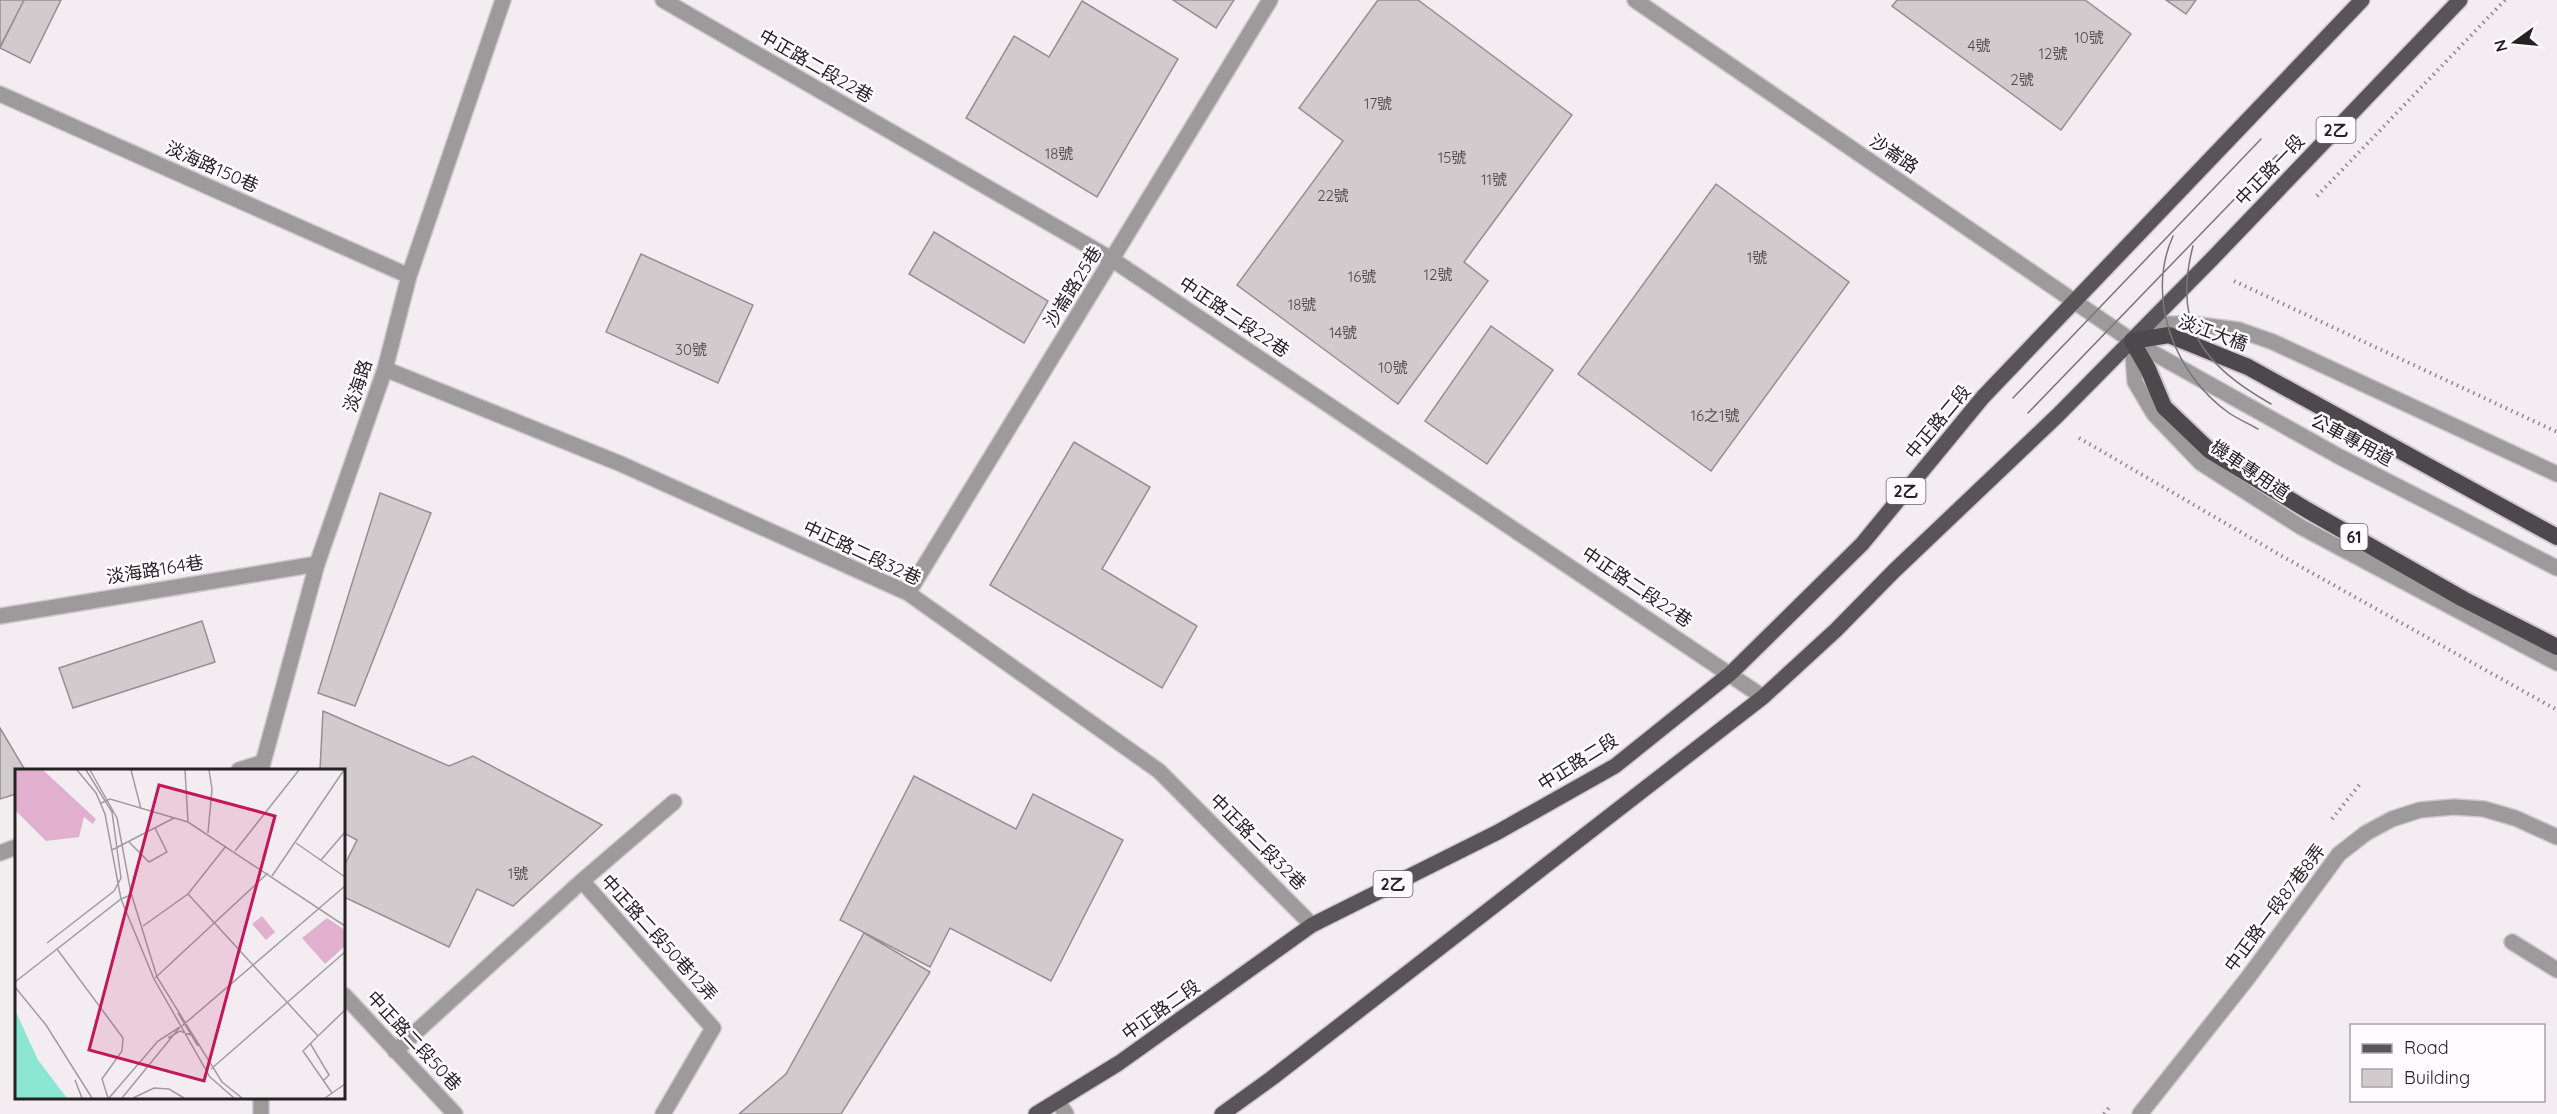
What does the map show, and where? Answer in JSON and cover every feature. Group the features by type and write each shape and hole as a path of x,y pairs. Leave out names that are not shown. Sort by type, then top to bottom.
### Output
{"highway":[{"name":"淡江大橋","path":"2132,341 2169,334 2238,362 2557,537"},
{"name":"61","path":"2132,341 2148,369 2164,407 2210,451 2463,599 2557,647"}],"main road":[{"name":"2乙","path":"2074,301 2362,0"},
{"name":"中正路一段","path":"2132,341 2460,0"},
{"name":"中正路二段","path":"1036,1114 1062,1108 1119,1063 1312,925 1498,832 1615,766 1731,673 1862,544 1983,397 2074,301"},
{"name":"2乙","path":"1222,1114 1272,1078 1762,697 1836,630 2132,341"}],"street":[{"name":"淡海路","path":"261,767 317,564 385,369 409,276 503,0"},
{"name":"中正路二段22巷","path":"663,0 1113,260 1731,673 1762,697"},
{"name":"沙崙路25巷","path":"908,593 1270,0"},
{"name":"沙崙路","path":"1635,0 2132,341"},
{"name":"淡海路150巷","path":"0,94 409,276"},
{"path":"2132,341 2167,324 2239,330 2273,342 2557,474"},
{"name":"公車專用道","path":"2132,341 2340,457 2557,568"},
{"name":"機車專用道","path":"2132,341 2135,382 2154,414 2200,463 2301,527 2557,663"},
{"name":"中正路二段32巷","path":"385,369 621,464 908,593 1159,771 1312,925"},
{"name":"淡海路164巷","path":"0,616 317,564"},
{"path":"582,881 675,802"},
{"name":"中正路一段87巷8弄","path":"2140,1114 2247,979 2338,854 2366,833 2392,819 2420,810 2454,807 2484,809 2557,837"},
{"path":"0,853 15,847"},
{"name":"中正路二段50巷12弄","path":"395,1051 582,881 713,1028 663,1114"},
{"path":"2512,942 2557,970"},
{"name":"中正路二段50巷","path":"345,996 455,1114"}],"path":[{"path":"2234,281 2557,432"},
{"path":"2079,438 2287,559 2557,710"}],"building":[{"path":"0,0 24,0 0,47"},
{"path":"24,0 61,0 30,63 0,48"},
{"path":"1173,0 1234,0 1216,28"},
{"path":"1378,0 1418,0 1572,115 1464,262 1488,281 1398,404 1237,285 1343,141 1299,108"},
{"path":"1897,0 2085,0 2131,34 2061,130 1892,6"},
{"path":"2166,0 2196,0 2186,14"},
{"path":"1082,1 1178,59 1097,197 966,118 1014,36 1049,57"},
{"path":"1716,184 1849,282 1711,471 1578,374"},
{"path":"934,232 1048,301 1024,343 909,274"},
{"path":"641,254 753,305 718,383 606,332"},
{"path":"1491,326 1553,370 1487,464 1425,421"},
{"path":"1074,442 1150,487 1102,569 1197,626 1162,688 990,585"},
{"path":"380,493 431,513 355,706 318,693"},
{"path":"202,621 215,662 73,708 59,668"},
{"path":"323,711 449,766 473,756 602,825 513,906 477,889 449,947 345,897 345,864 357,840 345,834 345,769 320,769"},
{"path":"0,728 24,769 15,769 15,794 0,799"},
{"path":"914,776 1016,829 1033,794 1123,840 1051,981 950,928 930,967 840,920"},
{"path":"864,933 930,972 841,1114 739,1114 786,1074"}],"tram line":[{"path":"2013,398 2261,139"},
{"path":"2028,413 2277,155"},
{"path":"2173,236 2165,260 2162,284 2164,309 2170,334 2180,357 2210,397 2229,413 2258,429"},
{"path":"2193,246 2188,274 2187,299 2191,321 2199,340 2211,358 2227,374 2271,404"}]}
